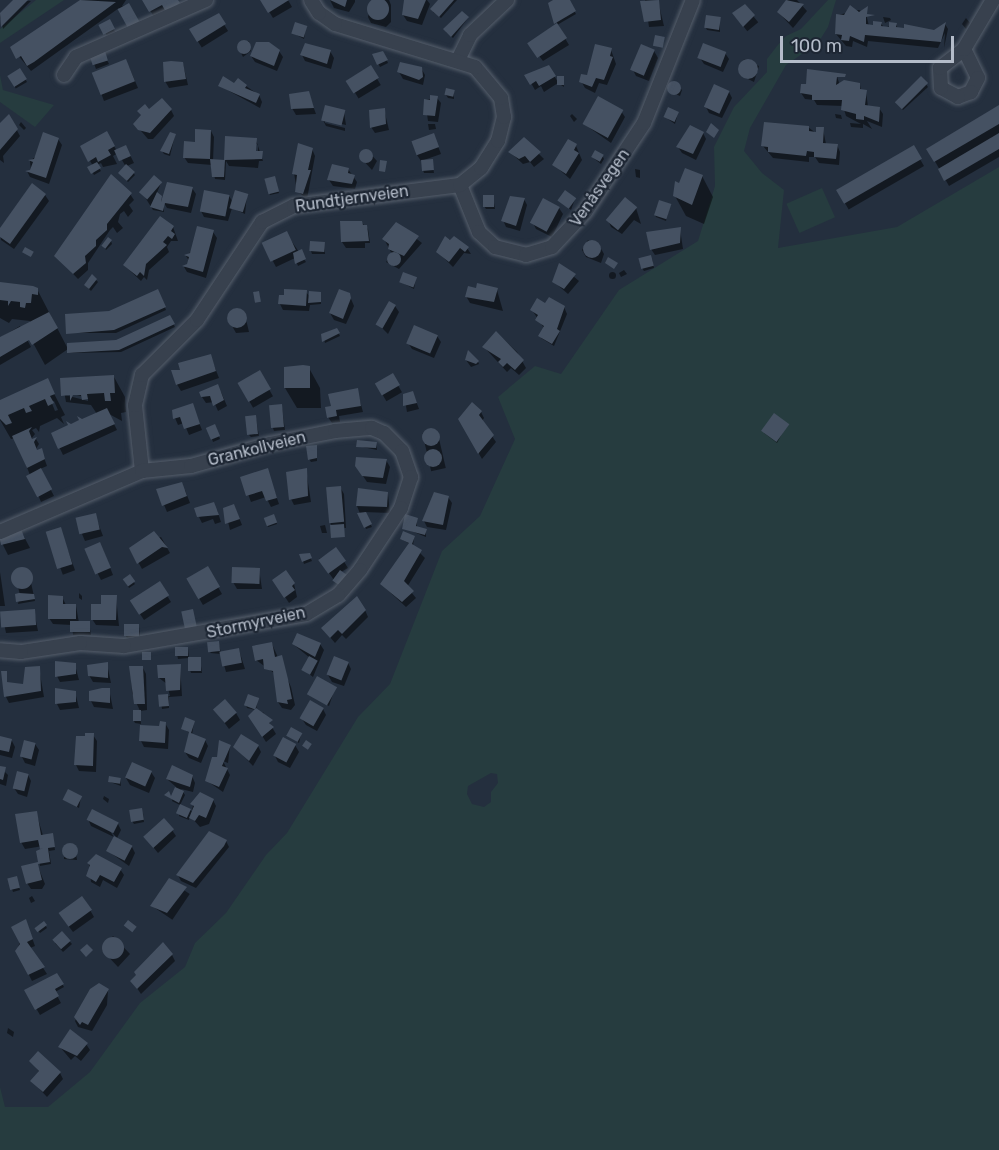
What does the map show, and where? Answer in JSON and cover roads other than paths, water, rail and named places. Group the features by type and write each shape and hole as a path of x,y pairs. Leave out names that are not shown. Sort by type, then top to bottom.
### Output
{"street":[{"path":"64,75 76,57 206,0"},
{"path":"311,0 319,13 335,24 458,60 490,80 501,98 504,117 490,156 460,185"},
{"path":"458,60 470,35 507,0"},
{"name":"Venåsvegen","path":"460,185 479,232 495,247 526,255 552,247 585,212 644,123 693,0"},
{"path":"964,49 993,0"},
{"name":"Rundtjernveien","path":"142,471 135,405 142,375 198,320 262,222 294,206 460,185"},
{"name":"Grankollveien","path":"142,471 191,466 295,437 372,429"},
{"name":"Stormyrveien","path":"0,650 21,652 80,643 124,646 267,623 318,608 338,595 360,570 408,492 411,477 402,451 394,440 372,429"},
{"path":"0,532 142,471"}]}
